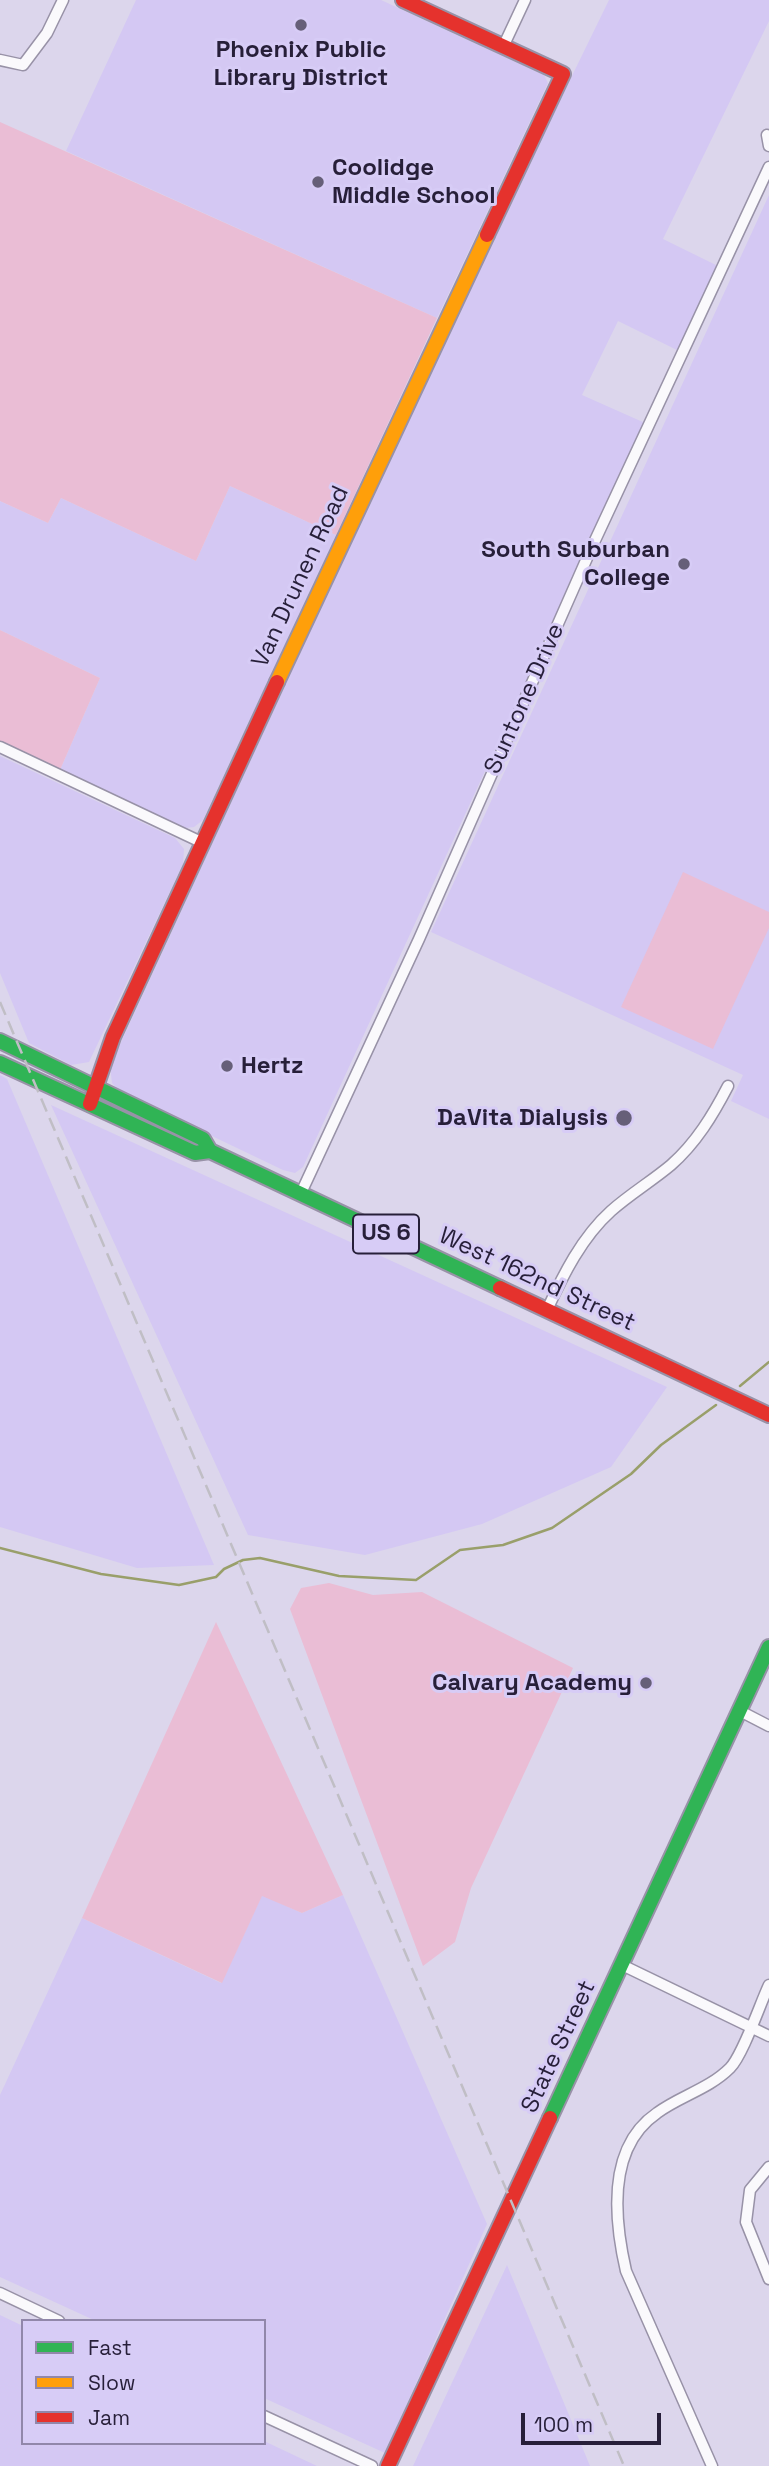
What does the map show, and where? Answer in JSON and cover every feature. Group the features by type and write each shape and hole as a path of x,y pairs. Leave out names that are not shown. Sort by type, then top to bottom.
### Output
{"street":[{"path":"0,60 23,65 47,33 63,0"},
{"path":"403,0 503,47 525,0"},
{"name":"Van Drunen Road","path":"90,1104 94,1086 201,842 563,74 503,47"},
{"name":"Suntone Drive","path":"301,1193 419,939 591,549 769,167"},
{"path":"0,747 201,842"},
{"name":"West 162nd Street","path":"0,1041 203,1139 210,1151"},
{"name":"West 162nd Street","path":"0,1063 195,1153 210,1151 769,1415"},
{"path":"547,1310 565,1272 584,1243 610,1212 674,1163 695,1140 728,1086"},
{"name":"State Street","path":"388,2466 769,1647"},
{"path":"740,1711 769,1726"},
{"path":"622,1965 769,2036"},
{"path":"712,2466 626,2271 618,2237 617,2200 624,2158 636,2129 658,2112 706,2086 732,2066 769,1985"},
{"path":"769,2167 750,2190 746,2222 769,2279"},
{"path":"0,2293 55,2319"},
{"path":"266,2417 372,2466"}],"shaded area":[{"name":"Coolidge Middle School","path":"136,0 381,0 544,75 548,83 437,318 66,151"},
{"path":"609,0 769,0 769,21 663,239 720,267 679,351 618,321 582,395 645,423 303,1167 295,1173 283,1170 120,1092 112,1083 110,1066 448,330"},
{"path":"0,122 437,318 336,535 230,486 196,561 61,498 48,523 0,501"},
{"name":"South Suburban College","path":"769,195 769,1119 731,1101 743,1075 431,932"},
{"path":"230,486 336,535 203,820 194,827 185,828 60,770 100,678 0,630 0,501 48,523 61,498 196,561"},
{"path":"0,630 100,678 60,770 0,742"},
{"path":"0,756 175,838 184,849 183,864 89,1062 71,1065 29,1043 0,973"},
{"path":"683,872 769,912 769,928 713,1049 621,1007"},
{"path":"0,1075 7,1079 214,1565 137,1568 0,1527"},
{"path":"51,1105 667,1387 611,1467 482,1524 365,1555 248,1535"},
{"path":"329,1583 373,1595 422,1592 573,1668 471,1888 455,1942 423,1966 290,1609 301,1588"},
{"path":"216,1622 343,1895 302,1913 262,1896 222,1983 82,1918"},
{"path":"262,1895 302,1913 343,1895 487,2224 385,2453 266,2399 266,2319 92,2319 0,2277 0,2095 82,1918 221,1983"},
{"path":"507,2265 590,2466 413,2466"},
{"path":"0,2315 21,2325 21,2445 266,2445 266,2442 317,2466 0,2466"}],"waterway":[{"path":"740,1386 769,1362"},
{"path":"0,1548 101,1574 179,1585 216,1577 224,1569 243,1560 260,1558 339,1576 416,1580 460,1550 503,1545 552,1528 631,1474 661,1445 716,1405"}],"railway":[{"path":"0,1002 624,2466"}],"traffic: fast":[{"path":"0,1041 203,1139 210,1151"},
{"path":"0,1063 195,1153 210,1151 500,1288"},
{"path":"550,2118 769,1647"}],"traffic: slow":[{"path":"277,682 487,235"}],"traffic: jam":[{"path":"403,0 563,74 487,235"},
{"path":"90,1104 113,1037 277,682"},
{"path":"500,1288 769,1415"},
{"path":"388,2466 550,2118"}],"place":[{"name":"Phoenix Public Library District","path":"301,25"},
{"name":"Coolidge Middle School","path":"318,182"},
{"name":"South Suburban College","path":"684,564"},
{"name":"Hertz","path":"227,1066"},
{"name":"DaVita Dialysis","path":"624,1118"},
{"name":"Calvary Academy","path":"646,1683"}]}
